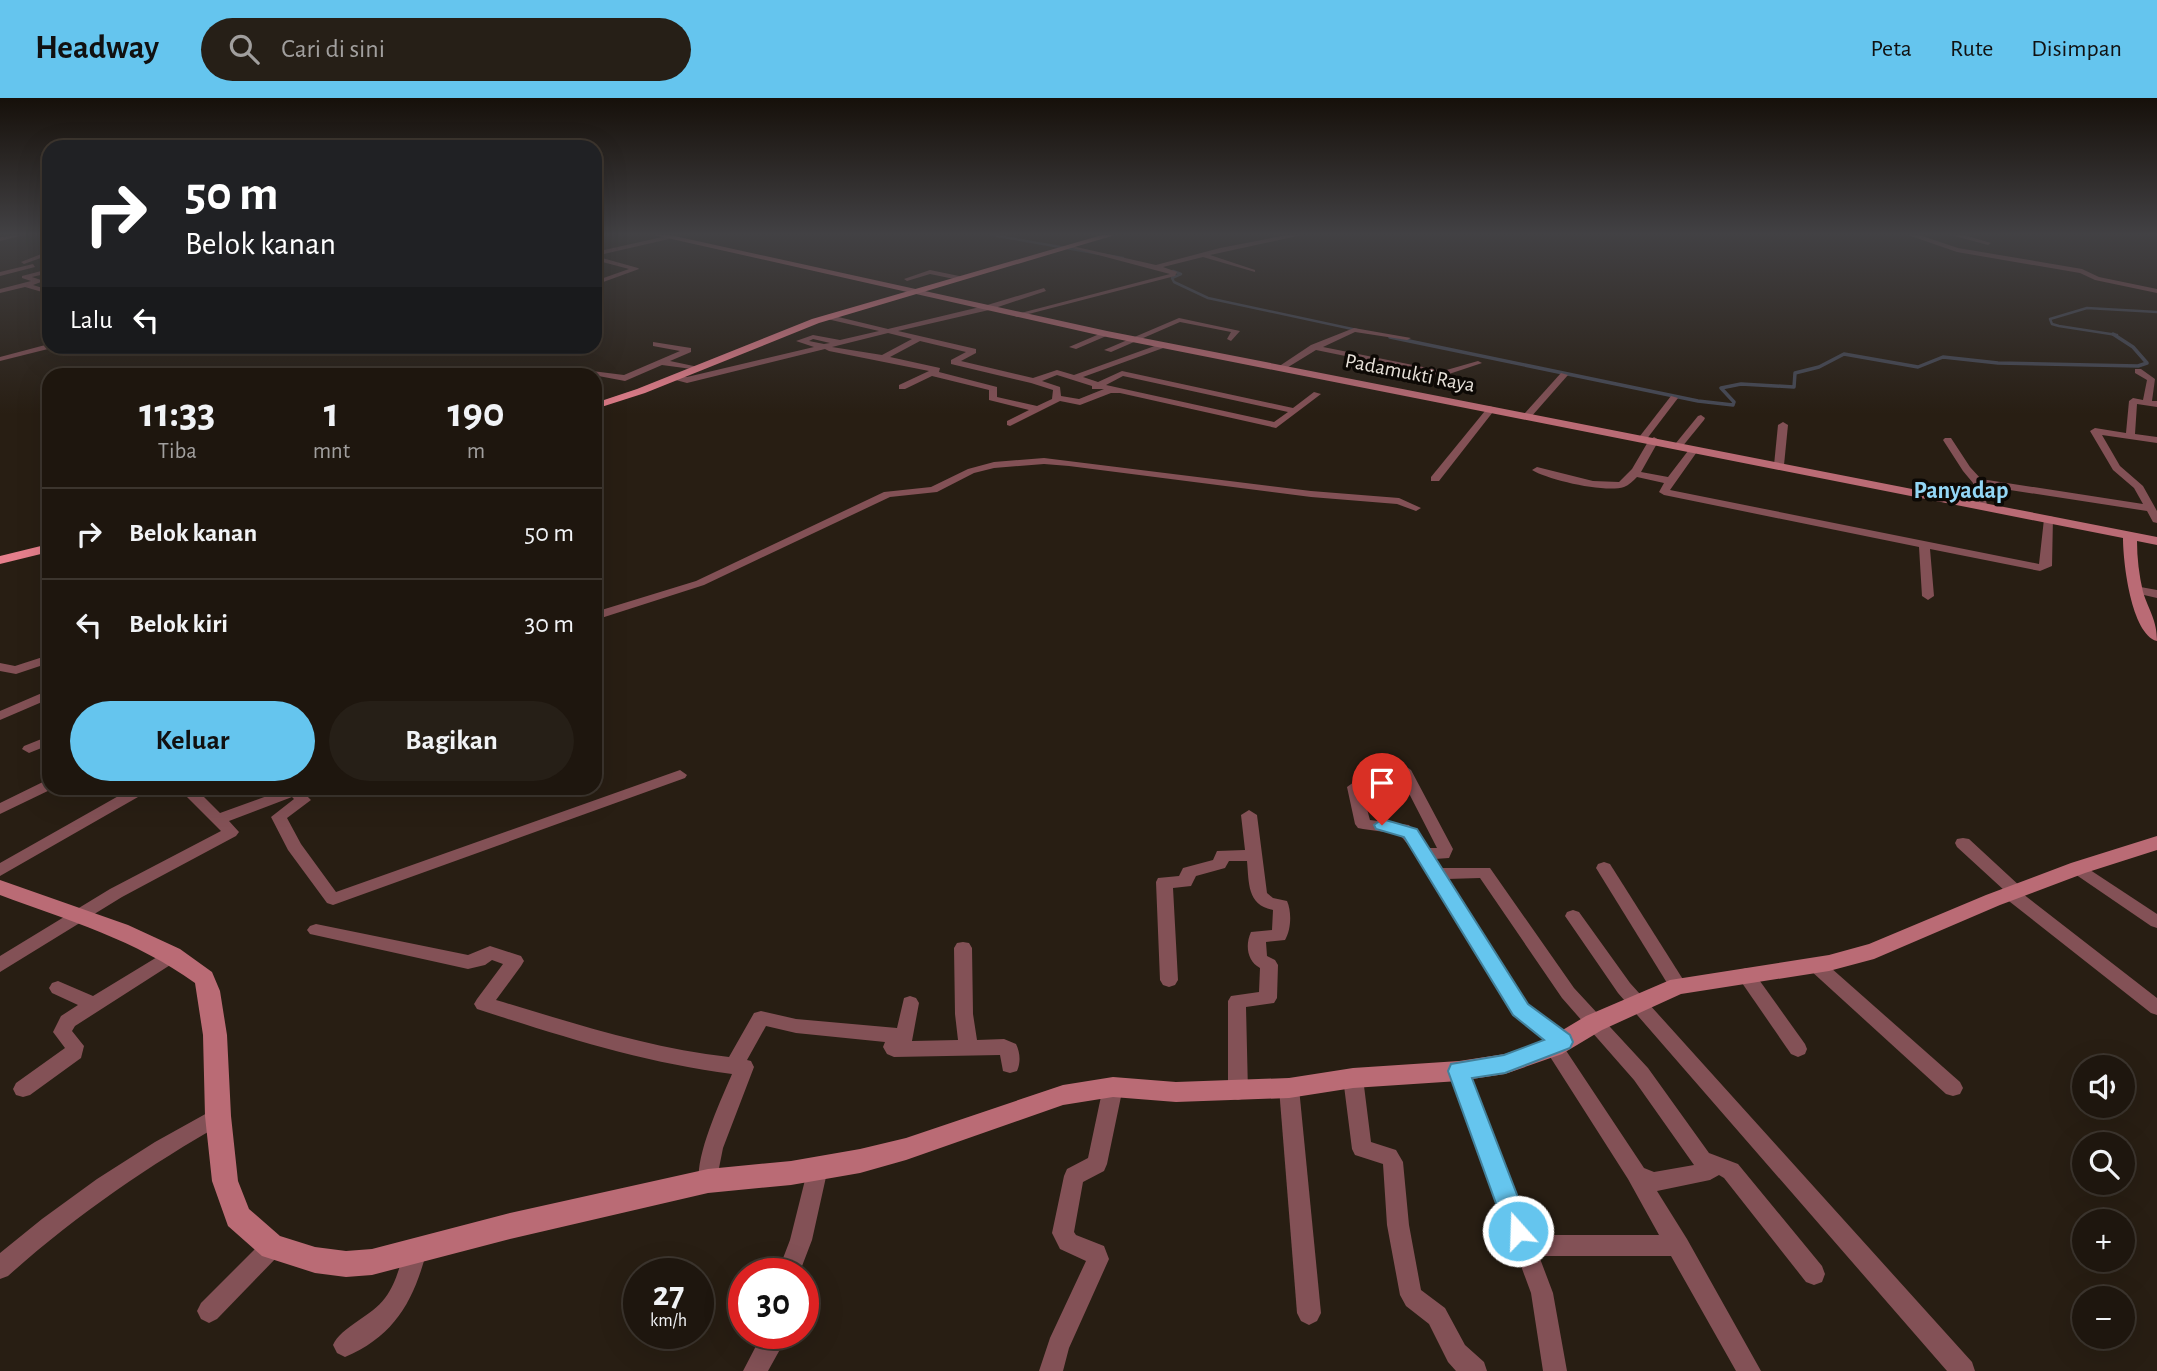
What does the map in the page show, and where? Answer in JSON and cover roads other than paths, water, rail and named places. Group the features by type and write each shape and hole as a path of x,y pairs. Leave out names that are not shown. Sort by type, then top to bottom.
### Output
{"main road":[{"path":"602,404 676,379 774,336 908,294"},
{"path":"0,560 42,550"}],"street":[{"name":"Padamukti Raya","path":"927,294 1107,334 2157,541"},
{"path":"676,379 687,380 842,343 986,308 1030,294"},
{"path":"1017,315 1094,294"},
{"path":"830,317 973,351 902,387"},
{"path":"1108,350 1180,320 1237,331 1231,339"},
{"path":"1220,327 1228,322"},
{"path":"1282,367 1314,347 1354,330 1407,338"},
{"path":"1073,348 1107,334"},
{"path":"842,343 813,337 800,341 883,358 994,389 992,398 1037,409"},
{"path":"883,358 919,338"},
{"path":"602,375 625,378 688,350 656,344"},
{"path":"1076,377 1163,345"},
{"path":"1314,347 1443,374 1478,363"},
{"path":"0,359 42,348"},
{"path":"662,362 699,368"},
{"path":"954,362 1057,389 1057,398"},
{"path":"1034,381 1053,371 1115,390 1276,425 1317,394"},
{"path":"2130,436 2133,401 2152,403 2151,379 2138,371"},
{"path":"1076,402 1099,385 1122,373 1295,411"},
{"path":"1528,415 1564,375"},
{"path":"1164,400 1184,387"},
{"path":"1010,423 1057,398 1076,402 1115,390"},
{"path":"1537,470 1606,485 1622,485 1633,473 1649,439 1674,398"},
{"path":"1434,479 1492,408"},
{"path":"1679,445 1700,418"},
{"path":"1779,465 1783,425"},
{"path":"2157,440 2095,431 2116,468 2138,486 2157,520"},
{"path":"1948,440 1966,469 1978,481 1982,506"},
{"path":"1694,449 1664,492 2043,568 2049,519"},
{"path":"602,614 700,583 888,494 933,490 971,471 994,465 1044,461 1069,463 1311,494 1399,501 1416,508"},
{"path":"1633,473 1670,481"},
{"path":"1978,481 2150,508"},
{"path":"2130,536 2130,579 2146,620 2157,636"},
{"path":"1924,543 1928,596"},
{"path":"2134,590 2157,594"},
{"path":"0,667 16,670 42,661"},
{"path":"0,716 42,697"},
{"path":"29,749 42,743"},
{"path":"1404,770 1445,849 1443,854 1424,853"},
{"path":"300,795 303,800 279,817 295,846 333,899 680,775"},
{"path":"1354,787 1363,824 1404,829 1424,853 1520,1010 1553,1036 1679,1246 1749,1371"},
{"path":"0,809 42,788"},
{"path":"5,867 131,795"},
{"path":"0,965 116,893 232,831 193,795"},
{"path":"218,819 286,795"},
{"path":"1238,1082 1237,1002 1268,998 1269,965 1258,959 1257,936 1279,936 1281,933 1281,905 1268,903 1259,897 1249,815"},
{"path":"1963,843 2012,891 2157,1009"},
{"path":"0,887 88,910 172,955 204,978 209,991 218,1071 218,1116 225,1181 238,1217 272,1247 315,1261 346,1264 372,1262 709,1178 818,1168 906,1149 1063,1095 1113,1087 1238,1082 1289,1088 1353,1078 1459,1071 1505,1064 1553,1036 1632,997 1675,982 1816,965 1874,951 2012,891 2157,843"},
{"path":"1169,980 1164,881 1185,881 1188,873 1219,864 1223,855 1255,856"},
{"path":"1604,868 1675,982"},
{"path":"2078,868 2157,922"},
{"path":"1436,874 1484,872 1568,993 1641,1074 1710,1171 1707,1174 1653,1182 1637,1175"},
{"path":"1573,916 1632,997 1963,1371"},
{"path":"316,930 467,962 479,960 490,953 514,958 483,1004 631,1047 685,1060 745,1068 713,1147 709,1178"},
{"path":"963,948 964,1014 968,1046"},
{"path":"23,1089 70,1056 75,1046 62,1032 62,1027 172,955"},
{"path":"1816,965 1952,1088"},
{"path":"1746,975 1798,1049"},
{"path":"58,988 95,1005"},
{"path":"910,1003 905,1036 892,1047 894,1049 1007,1047 1010,1065"},
{"path":"734,1066 761,1018 796,1026 905,1036"},
{"path":"1459,1071 1542,1293 1555,1371"},
{"path":"1353,1078 1362,1149 1389,1156 1393,1162 1398,1225 1411,1295 1416,1303 1438,1318 1462,1363 1475,1371"},
{"path":"1051,1371 1058,1346 1098,1259 1096,1254 1068,1242 1063,1233 1074,1176 1097,1164 1113,1087"},
{"path":"1289,1088 1309,1313"},
{"path":"0,1268 49,1228 156,1152 218,1116"},
{"path":"1705,1163 1712,1162 1731,1171 1814,1274"},
{"path":"794,1258 818,1168"},
{"path":"1524,1245 1679,1246"},
{"path":"209,1311 272,1247"},
{"path":"345,1345 381,1320 397,1304 405,1291 416,1250"},
{"path":"754,1371 768,1349"}],"waterway":[{"path":"1200,294 1357,330"},
{"path":"2114,334 2059,326 2052,324 2050,319 2087,308 2157,312"},
{"path":"1390,337 1698,401 1733,405 1734,402 1721,388 1741,384 1794,387 1795,373 1819,367 1844,354 1918,367 1943,357 1998,363 2138,366 2147,363 2133,347 2114,334"}],"district":[{"name":"Panyadap","path":"1961,491"}]}
